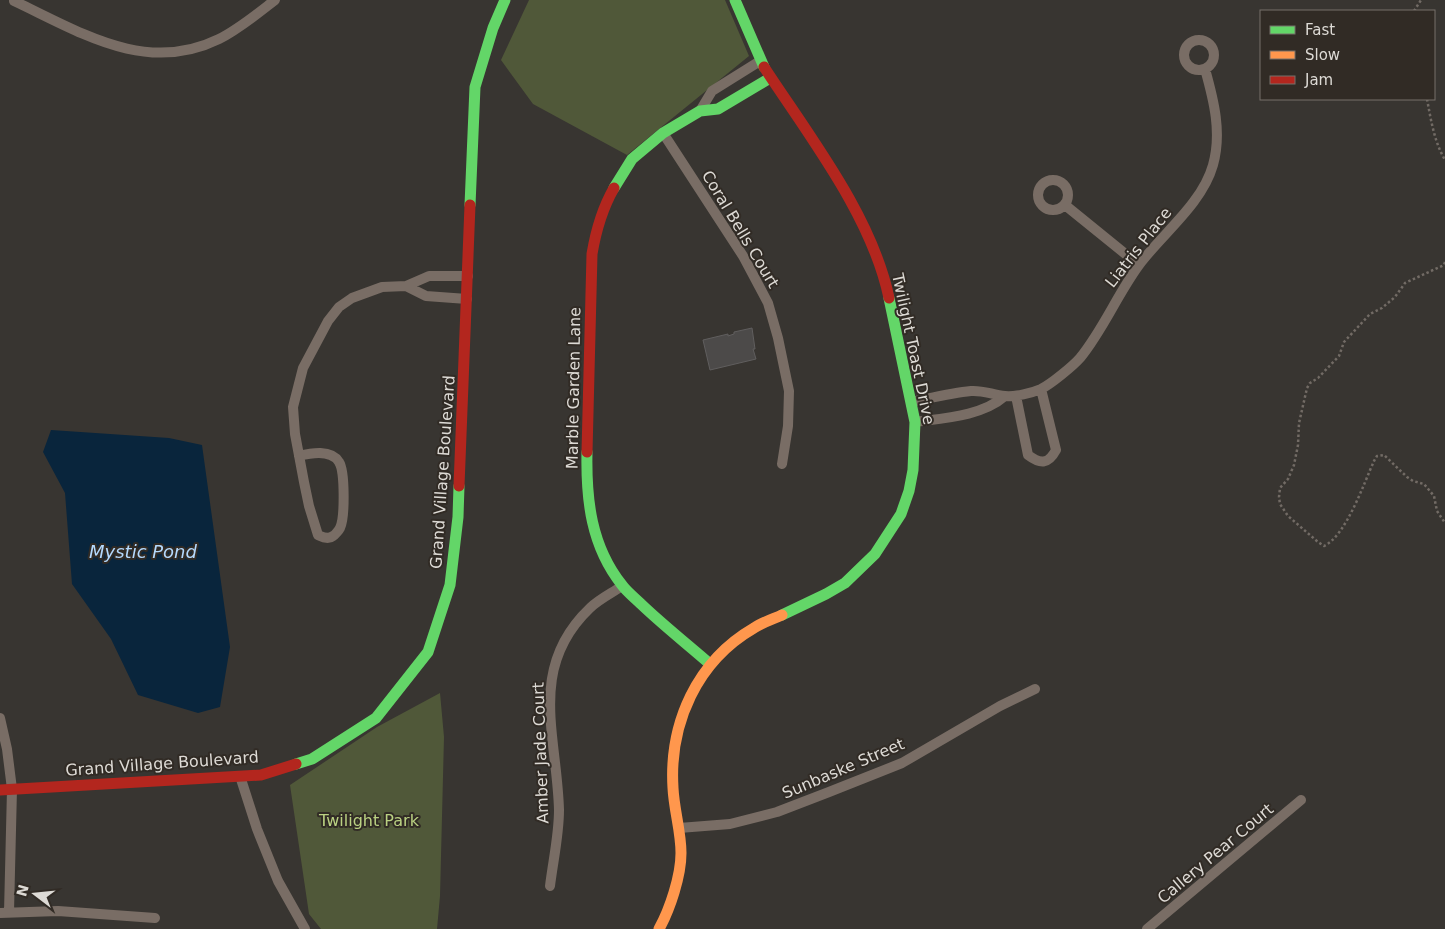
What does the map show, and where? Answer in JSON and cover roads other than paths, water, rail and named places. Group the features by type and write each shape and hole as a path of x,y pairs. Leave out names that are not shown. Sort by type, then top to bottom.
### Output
{"street":[{"path":"14,1 116,47 139,52 165,52 195,49 219,39 249,20 274,0"},
{"name":"Grand Village Boulevard","path":"6,789 261,775 312,759 376,718 428,652 450,584 458,517 475,87 493,28 505,0"},
{"name":"Twilight Toast Drive","path":"659,929 666,916 678,875 681,853 673,790 672,764 675,739 687,700 710,664 740,637 755,627 844,584 875,554 901,514 909,491 913,470 915,422 888,292 876,256 861,220 828,164 760,61 735,0"},
{"name":"Marble Garden Lane","path":"700,111 712,91 760,61"},
{"name":"Liatris Place","path":"915,422 977,411 1011,396 1042,389 1079,359 1139,265 1199,194 1212,168 1216,153 1217,124 1205,69"},
{"name":"Marble Garden Lane","path":"710,664 622,586 604,556 594,530 588,502 586,469 592,254 596,228 606,202 632,159 663,133 700,111 718,109 770,78"},
{"name":"Coral Bells Court","path":"663,133 743,256 768,303 778,338 789,391 788,426 782,464"},
{"path":"1065,205 1139,265"},
{"path":"299,456 315,452 330,455 339,462 342,474 343,514 340,527 334,536 328,538 318,535 309,506 299,456 293,407 302,368 338,307 352,298 382,287 406,286 429,276 468,276"},
{"path":"406,286 426,296 467,299"},
{"path":"1011,396 1028,455 1036,460 1048,460 1052,458 1056,450 1042,389"},
{"name":"Liatris Place","path":"911,402 972,391 1011,396"},
{"name":"Amber Jade Court","path":"550,886 559,811 550,714 550,690 555,662 569,632 592,606 622,586"},
{"name":"Sunbaske Street","path":"679,828 730,824 777,812 820,796 902,763 1000,706 1035,689"},
{"path":"0,718 7,749 5,912 58,911 155,918"},
{"path":"240,776 257,829 278,881 305,929"},
{"name":"Callery Pear Court","path":"1148,929 1301,800"}],"water":[{"name":"Mystic Pond","path":"51,430 169,438 202,445 230,647 220,707 198,713 138,695 111,639 72,584 65,493 43,452"}],"park label":[{"name":"Twilight Park","path":"369,820"}]}
